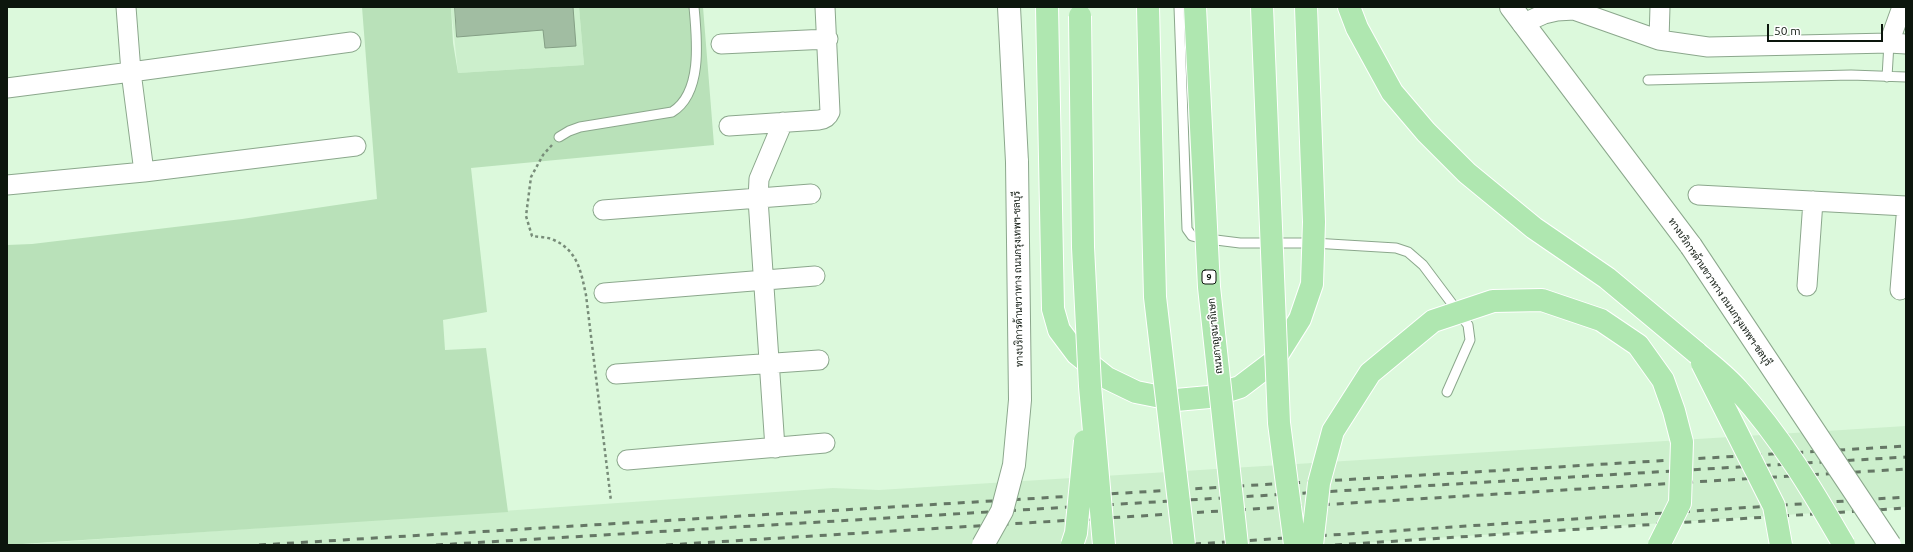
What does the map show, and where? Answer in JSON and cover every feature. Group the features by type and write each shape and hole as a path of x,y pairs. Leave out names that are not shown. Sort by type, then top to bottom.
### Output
{"highway":[{"path":"1047,7 1053,309 1059,330 1077,354 1107,378 1136,392 1176,400 1209,397 1240,387 1273,362 1300,319 1312,284 1314,222 1306,7"},
{"path":"1148,7 1155,297 1184,545"},
{"name":"ถนนกาญจนาภิเษก","path":"1194,7 1209,287 1237,545"},
{"path":"1262,7 1279,423 1295,545"},
{"path":"1349,7 1357,28 1392,92 1426,132 1467,173 1534,228 1606,278 1697,353 1737,389 1773,433 1813,492 1844,545"},
{"path":"1080,11 1083,247 1090,386 1104,545"},
{"path":"1312,545 1319,483 1333,431 1370,373 1433,322 1492,301 1542,300 1601,320 1638,345 1663,380 1682,442 1680,503 1659,545"},
{"path":"1697,353 1774,506 1781,545"},
{"path":"1072,545 1076,533 1090,386"}],"main road":[{"name":"ทางบริการด้านขวาทาง ถนนกรุงเทพฯ-ชลบุรี","path":"983,545 1002,511 1014,465 1020,400 1017,162 1009,7"},
{"name":"ทางบริการด้านขวาทาง ถนนกรุงเทพฯ-ชลบุรี","path":"1516,16 1691,246 1890,545"}],"street":[{"path":"126,7 131,72 144,172"},
{"path":"729,126 819,120 828,115 830,112 828,39 825,7"},
{"path":"1658,40 1660,7"},
{"path":"1516,16 1573,8 1658,40 1708,47 1898,44 1902,7"},
{"path":"721,44 828,39"},
{"path":"7,88 351,42"},
{"path":"775,448 758,199 759,179 784,122"},
{"path":"7,185 144,172 356,146"},
{"path":"603,210 811,194"},
{"path":"1698,195 1906,206"},
{"path":"1807,286 1812,201"},
{"path":"1900,290 1906,217"},
{"path":"604,293 815,276"},
{"path":"616,374 819,360"},
{"path":"627,460 824,443"}],"lane":[{"path":"559,137 580,127 672,112 680,107 687,98 694,74 697,37 694,7"},
{"path":"1179,7 1187,229 1192,236 1240,243 1313,243 1396,248 1408,252 1423,265 1468,325 1470,340 1448,392"},
{"path":"1887,77 1898,44"},
{"path":"1648,80 1844,76 1906,77"}],"path":[{"path":"559,137 543,155 531,177 526,216 532,236 554,240 573,254 580,268 586,295 611,501"}],"shaded area":[{"path":"362,7 451,7 453,43 458,73 584,65 579,7 703,7 714,145 471,168 487,312 443,320 445,350 486,348 508,512 7,545 7,245 32,244 242,219 377,199"},
{"path":"451,7 579,7 584,65 458,73"},
{"path":"1906,426 1906,507 1330,545 15,545 833,488 879,490"}],"building":[{"path":"455,7 573,7 576,46 545,48 543,30 457,37"}],"railway":[{"path":"259,545 1906,446"},
{"path":"436,545 1906,457"},
{"path":"666,545 1906,469"},
{"path":"1180,545 1906,497"},
{"path":"1335,545 1906,508"}]}
